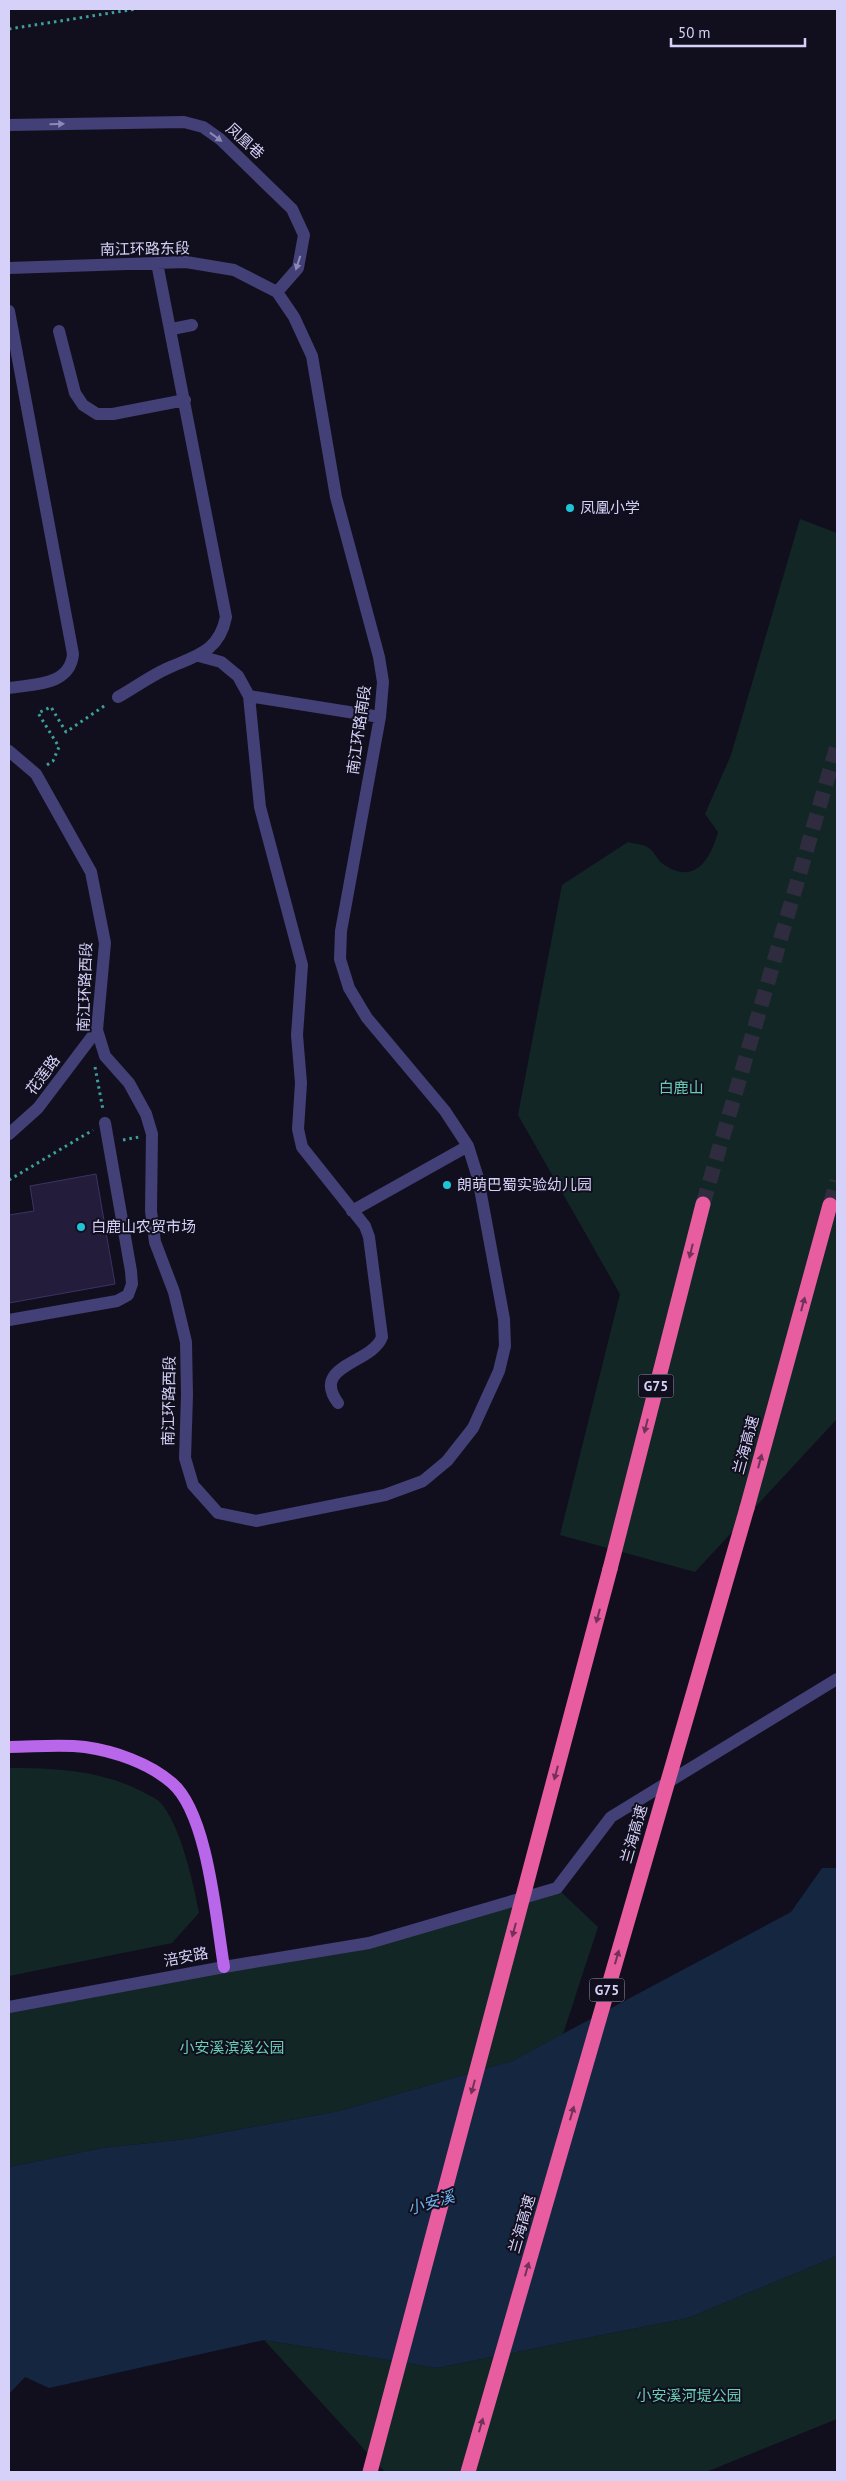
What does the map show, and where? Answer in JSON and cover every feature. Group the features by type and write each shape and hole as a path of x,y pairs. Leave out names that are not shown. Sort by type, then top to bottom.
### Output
{"highway":[{"name":"G75","path":"370,2472 610,1569 703,1204"},
{"name":"兰海高速","path":"468,2472 747,1508 830,1205"}],"main road":[{"path":"9,1747 84,1747 134,1760 172,1783 190,1810 203,1845 224,1966"}],"street":[{"name":"凤凰巷","path":"9,125 184,122 203,128 220,139 292,209 304,235 298,268 277,292"},
{"name":"南江环路东段","path":"9,268 186,262 234,270 277,292"},
{"path":"118,697 166,669 199,656 221,635 226,617 172,329 157,263"},
{"name":"南江环路南段","path":"277,292 294,317 312,356 336,497 379,657 383,682 380,717 340,931 340,959 350,988 367,1018 445,1110 468,1146"},
{"path":"9,312 73,654 72,663 61,677 52,681 9,688"},
{"path":"172,329 192,325"},
{"path":"59,331 75,393 83,405 97,414 113,414 185,400"},
{"path":"199,656 221,662 238,676 249,696 260,807 302,964 297,1035 300,1076 298,1129 302,1147 310,1160 365,1226 369,1237 382,1337 375,1348 339,1371 332,1378 330,1386 332,1395 338,1403"},
{"path":"249,696 380,717"},
{"name":"南江环路西段","path":"9,751 36,774 91,872 105,943 97,1030 104,1056 129,1083 146,1114 152,1134 151,1211 155,1242 174,1292 186,1342 188,1395 185,1458 193,1485 218,1513 256,1521 385,1494 423,1481 447,1461 473,1428 499,1371 504,1337 504,1319 478,1178 468,1146"},
{"name":"花莲路","path":"9,1134 38,1108 97,1030"},
{"path":"9,1320 117,1301 128,1295 132,1284 131,1271 105,1122"},
{"path":"352,1211 468,1146"},
{"name":"涪安路","path":"9,2007 224,1966 369,1943 558,1888 611,1816 837,1678"}],"path":[{"path":"9,29 116,10 136,9"},
{"path":"36,774 53,760 59,747 38,713 51,707 66,732 118,697"},
{"path":"9,1180 105,1122 93,1059"},
{"path":"121,1133 123,1140 152,1134"}],"green space":[{"name":"白鹿山","path":"800,519 837,533 837,1419 695,1572 560,1535 620,1294 518,1115 562,885 628,842 645,846 652,850 663,864 674,870 684,872 700,867 711,852 718,832 705,814 731,755"},
{"path":"9,1768 61,1770 94,1775 127,1785 160,1802 180,1839 190,1871 199,1913 172,1943 9,1976"},
{"name":"小安溪滨溪公园","path":"557,1888 598,1927 563,2034 512,2061 339,2111 187,2139 102,2148 9,2167 9,2007 369,1943"},
{"name":"小安溪河堤公园","path":"837,2256 837,2419 706,2472 385,2472 264,2340 437,2368 688,2318"}],"water":[{"name":"小安溪","path":"822,1868 837,1868 837,2256 688,2318 437,2368 264,2340 49,2388 25,2377 9,2394 9,2167 102,2148 187,2139 339,2111 512,2061 791,1912"}],"building":[{"path":"96,1174 115,1284 9,1303 9,1215 34,1211 30,1186"}],"tunnel":[{"path":"703,1204 837,746"},
{"path":"830,1205 837,1181"}],"place":[{"name":"凤凰小学","path":"570,508"},
{"name":"朗萌巴蜀实验幼儿园","path":"447,1185"},
{"name":"白鹿山农贸市场","path":"81,1227"}]}
